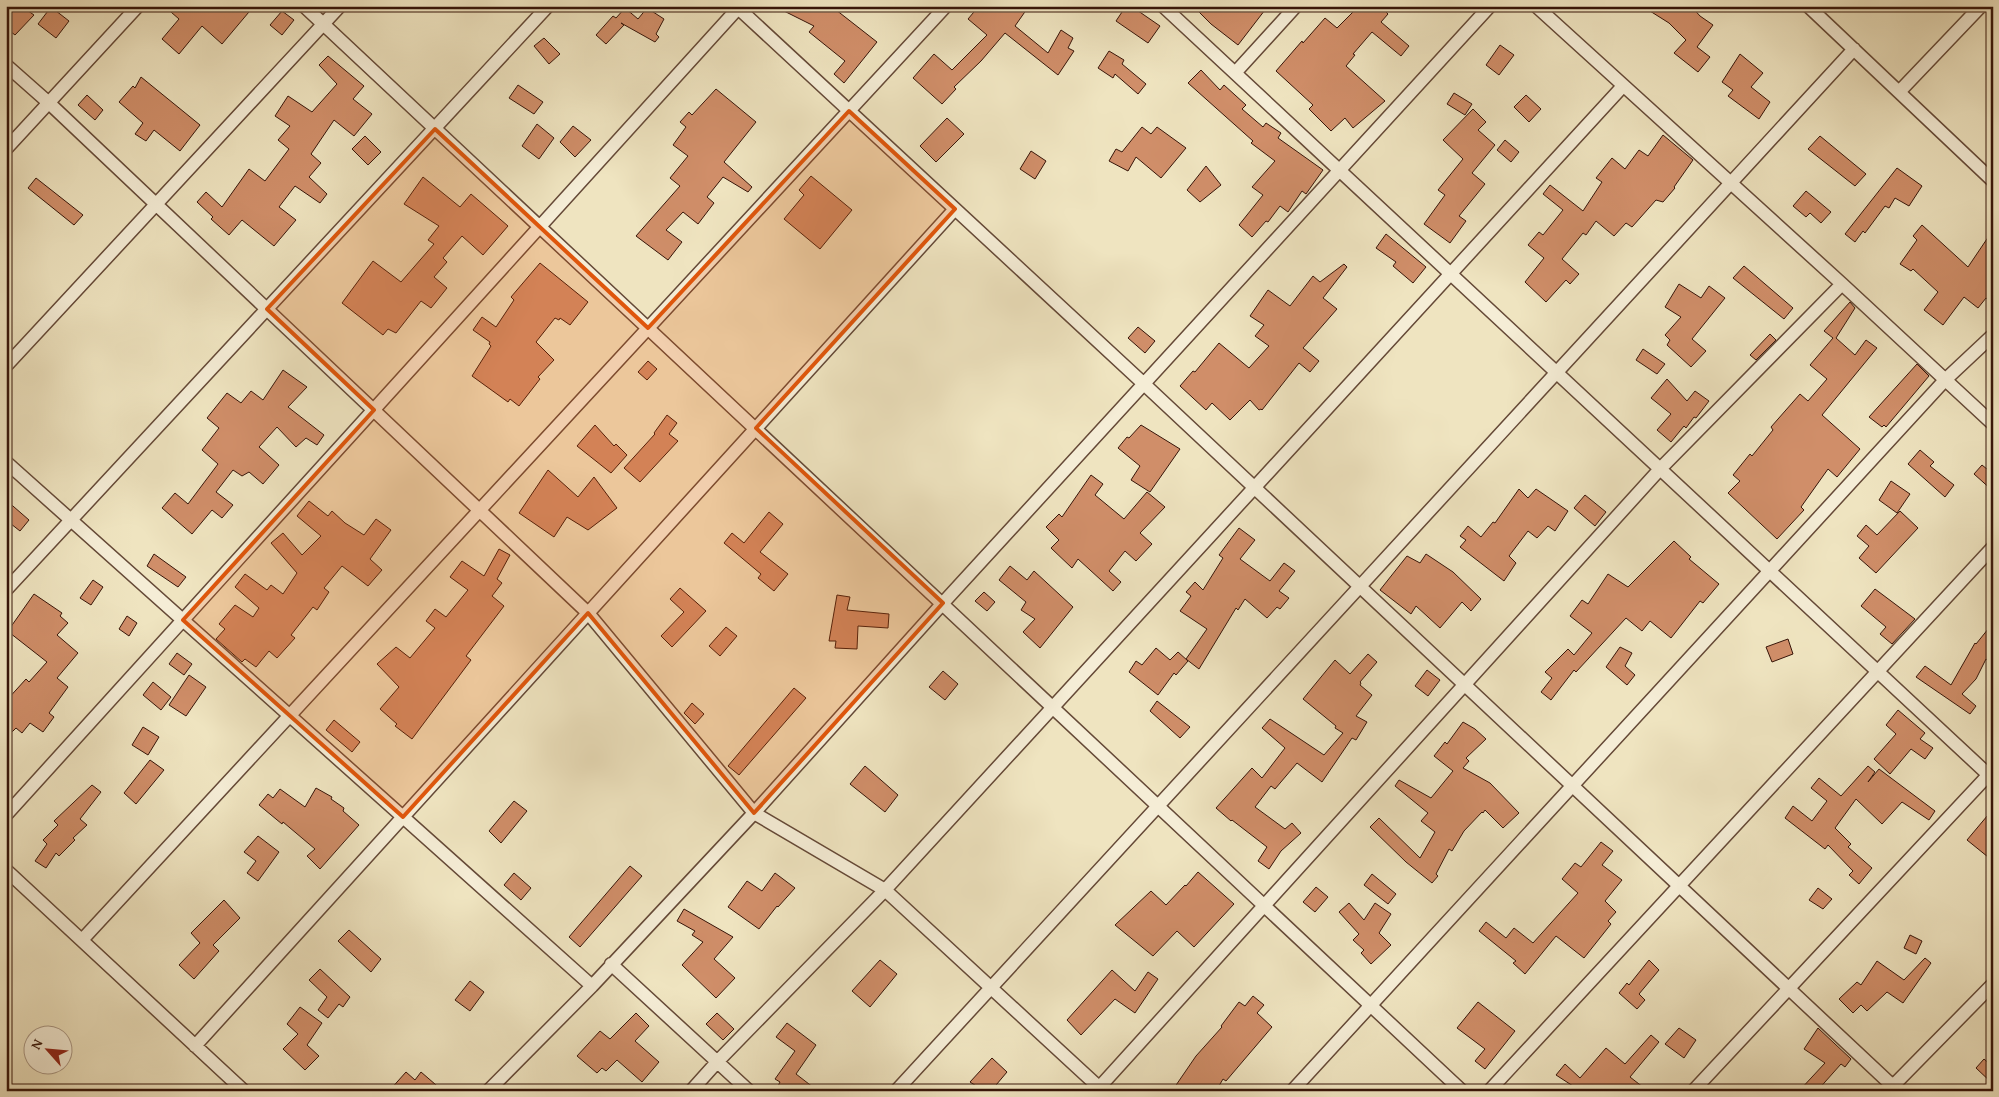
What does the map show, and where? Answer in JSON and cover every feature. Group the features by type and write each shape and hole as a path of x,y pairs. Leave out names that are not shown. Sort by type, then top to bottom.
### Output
{"street":[{"path":"6,149 138,6"},
{"path":"304,6 1462,1091"},
{"path":"6,366 340,6"},
{"path":"6,590 548,6"},
{"path":"82,940 946,6"},
{"path":"1163,6 1991,775 1693,1091"},
{"path":"1235,73 1296,6"},
{"path":"488,1091 592,986 754,813 943,603 1490,6"},
{"path":"1536,6 1993,424"},
{"path":"1808,6 1992,180"},
{"path":"1899,92 1981,6"},
{"path":"6,815 738,7 1360,586 1789,988 1893,1089 1993,984"},
{"path":"896,1091 1854,49"},
{"path":"6,65 49,103 588,613 754,813 885,890 1100,1090 1264,905 1660,469 1842,284"},
{"path":"692,1091 717,1062 885,890 1623,86"},
{"path":"195,1046 955,209"},
{"path":"1292,1091 1944,380 1993,334"},
{"path":"6,462 592,986"},
{"path":"1489,1091 1993,547"},
{"path":"6,870 244,1091"},
{"path":"611,964 749,1091"}],"highlighted area":[{"path":"849,111 955,209 756,428 943,603 754,813 588,613 403,817 183,620 374,410 267,309 435,129 648,328"}],"building":[{"path":"15,6 21,6 34,15 15,35 6,28 6,20"},
{"path":"164,6 254,6 222,44 202,26 179,54 162,39 179,19"},
{"path":"774,6 831,6 877,42 844,83 834,74 845,61 809,32 814,26"},
{"path":"979,6 1029,6 1015,26 1048,53 1061,30 1073,38 1068,48 1074,51 1058,75 1005,33 981,61 954,87 956,89 942,104 913,78 934,54 952,70 987,35 968,19"},
{"path":"1126,6 1131,6 1160,26 1148,43 1116,21"},
{"path":"1193,6 1268,6 1238,45 1211,24"},
{"path":"1359,6 1380,6 1388,14 1381,22 1409,46 1401,56 1372,32 1353,54 1355,55 1346,66 1385,101 1353,128 1345,118 1331,131 1309,109 1313,105 1276,71 1325,18 1337,28"},
{"path":"1642,6 1691,6 1700,16 1713,25 1697,47 1710,57 1698,72 1674,53 1686,40 1669,23"},
{"path":"51,7 69,21 56,38 38,24"},
{"path":"625,8 638,19 647,8 664,19 656,34 659,37 655,42 621,23 624,25 606,44 596,35 613,16 616,18"},
{"path":"282,11 294,20 282,35 270,25"},
{"path":"544,38 560,54 549,64 534,46"},
{"path":"1500,45 1514,55 1499,75 1486,65"},
{"path":"1109,51 1124,60 1122,64 1146,84 1138,94 1115,74 1113,78 1098,68"},
{"path":"1740,54 1763,73 1751,87 1770,102 1759,119 1728,96 1733,90 1722,82"},
{"path":"328,56 364,86 353,99 372,114 354,136 334,120 311,154 321,163 309,177 327,194 320,203 295,186 279,207 296,220 274,246 242,220 229,235 211,219 213,217 197,202 206,192 222,207 249,169 265,181 289,149 278,140 290,126 275,116 288,96 312,112 337,84 319,65"},
{"path":"1201,70 1220,90 1224,85 1246,105 1242,109 1263,127 1266,123 1281,133 1278,138 1323,170 1306,194 1302,191 1288,212 1280,206 1268,222 1266,221 1252,237 1239,225 1263,195 1252,187 1275,161 1251,143 1253,141 1188,83"},
{"path":"141,77 200,125 180,151 154,130 146,141 135,134 143,123 119,102 133,86 135,88"},
{"path":"518,85 543,102 534,114 509,98"},
{"path":"716,89 756,122 724,162 752,187 748,192 723,177 707,197 714,203 698,224 683,212 666,230 682,242 668,260 636,236 680,186 670,178 688,156 673,145 686,127 680,122 689,112 692,115"},
{"path":"1454,93 1472,104 1465,115 1447,104"},
{"path":"87,95 103,110 95,120 78,105"},
{"path":"1526,95 1541,109 1529,122 1514,107"},
{"path":"1473,109 1486,122 1478,130 1495,145 1472,173 1485,184 1459,216 1466,221 1450,243 1424,224 1445,195 1438,190 1463,159 1443,140"},
{"path":"947,118 964,134 936,162 920,146"},
{"path":"537,124 554,138 539,159 522,146"},
{"path":"573,126 591,140 575,157 560,142"},
{"path":"1142,127 1151,134 1157,127 1186,148 1161,178 1136,157 1128,171 1109,161 1116,149 1122,152"},
{"path":"1663,135 1693,160 1675,188 1663,202 1656,200 1632,227 1626,223 1614,236 1596,221 1586,235 1583,233 1562,259 1579,274 1570,284 1566,280 1546,302 1525,282 1544,258 1528,245 1539,232 1543,235 1563,210 1543,194 1550,185 1583,211 1602,182 1596,178 1612,158 1625,169 1639,150 1648,156"},
{"path":"365,136 381,152 368,165 352,149"},
{"path":"1820,136 1866,174 1855,186 1808,149"},
{"path":"1505,140 1519,152 1511,162 1497,150"},
{"path":"1031,151 1046,161 1035,179 1020,169"},
{"path":"1206,166 1221,185 1200,202 1187,190"},
{"path":"1897,168 1922,186 1909,206 1895,198 1889,208 1885,206 1865,233 1863,231 1855,242 1845,234"},
{"path":"811,176 852,210 820,249 784,219 804,195 799,190"},
{"path":"423,177 460,207 471,194 508,226 483,255 462,236 443,258 447,262 434,277 447,288 431,308 421,301 396,333 388,329 383,335 342,303 373,261 401,282 434,244 428,240 439,226 404,204"},
{"path":"36,178 83,215 74,225 28,188"},
{"path":"1806,191 1831,212 1821,223 1810,213 1806,217 1793,206"},
{"path":"1922,225 1968,267 1993,230 1993,303 1986,298 1978,308 1964,297 1943,325 1924,310 1938,292 1913,269 1911,271 1900,264 1917,240 1913,236"},
{"path":"1386,234 1426,267 1413,283 1393,266 1396,262 1376,248"},
{"path":"540,263 588,302 570,325 560,318 559,320 555,318 536,342 554,360 538,377 540,379 519,406 510,399 508,402 472,376 491,346 490,342 473,330 482,317 496,327 514,300 511,297"},
{"path":"1344,264 1347,267 1323,298 1337,309 1303,348 1319,361 1310,372 1299,363 1262,410 1259,410 1250,400 1230,420 1212,403 1206,410 1180,386 1193,371 1195,372 1219,343 1249,368 1269,346 1255,336 1264,325 1250,316 1268,290 1290,306 1313,276 1320,282"},
{"path":"1744,266 1793,308 1784,319 1733,278"},
{"path":"1679,284 1701,298 1709,286 1725,298 1692,339 1706,351 1691,367 1667,345 1670,340 1665,335 1681,317 1665,307"},
{"path":"1850,302 1855,308 1836,338 1855,355 1866,340 1877,348 1822,415 1860,449 1837,477 1828,469 1801,507 1804,510 1777,539 1728,493 1740,481 1733,475 1750,454 1752,456 1773,430 1771,427 1800,394 1808,401 1827,379 1810,365 1833,338 1824,331"},
{"path":"1138,327 1155,341 1145,353 1128,338"},
{"path":"1770,334 1776,340 1756,360 1750,355"},
{"path":"1643,349 1665,364 1657,374 1636,360"},
{"path":"648,361 657,369 647,380 638,372"},
{"path":"1917,364 1929,376 1886,427 1884,425 1882,427 1869,417"},
{"path":"283,370 307,387 288,407 324,435 317,445 306,438 296,447 277,427 259,447 279,465 263,484 249,472 242,476 233,470 216,492 233,505 222,518 212,510 192,534 162,508 175,493 188,504 218,464 202,450 219,428 207,418 227,393 241,403 251,391 263,400"},
{"path":"1667,379 1687,401 1695,391 1709,401 1696,418 1694,417 1686,428 1684,426 1671,442 1657,430 1671,414 1651,398"},
{"path":"667,415 677,423 669,434 678,441 640,482 624,468 655,434"},
{"path":"595,425 614,446 616,444 627,455 611,473 577,446"},
{"path":"1141,425 1180,449 1150,492 1131,480 1140,466 1118,448"},
{"path":"1920,450 1934,462 1930,466 1954,485 1945,497 1908,464"},
{"path":"1982,465 1993,474 1993,491 1974,474"},
{"path":"548,470 578,497 594,477 617,508 588,530 567,517 554,537 519,513"},
{"path":"1091,475 1103,484 1095,495 1124,519 1147,492 1165,507 1140,533 1152,544 1136,561 1125,551 1109,571 1121,582 1113,591 1078,559 1072,568 1051,548 1059,540 1046,527 1059,514 1062,517"},
{"path":"1891,481 1910,494 1897,513 1879,500"},
{"path":"1519,489 1528,498 1536,489 1568,511 1555,531 1548,526 1537,538 1528,531 1509,556 1516,563 1504,581 1460,547 1466,540 1460,536 1468,526 1481,537 1493,522 1495,523"},
{"path":"1585,495 1606,512 1595,526 1574,508"},
{"path":"6,500 29,520 20,531 6,520"},
{"path":"309,501 328,516 332,511 345,523 364,535 376,519 391,530 370,559 382,570 368,586 342,566 324,588 329,592 317,610 313,607 291,635 295,638 277,658 269,651 256,667 245,659 242,662 216,639 225,629 219,624 235,605 253,617 259,608 235,587 245,574 267,590 271,585 283,594 297,573 271,543 283,533 302,555 321,536 297,516"},
{"path":"1900,511 1918,528 1876,573 1859,558 1869,546 1857,536 1866,525 1877,535"},
{"path":"769,512 783,524 760,552 788,574 774,591 758,578 761,574 724,543 732,533 744,543"},
{"path":"1239,528 1255,540 1240,559 1270,581 1284,563 1295,571 1279,591 1289,598 1280,609 1277,607 1267,618 1245,599 1238,610 1236,608 1199,669 1186,659 1207,629 1180,611 1191,596 1186,592 1195,582 1203,590 1223,558 1219,555"},
{"path":"1674,541 1691,557 1689,559 1719,584 1703,603 1700,601 1671,638 1650,621 1642,631 1626,618 1576,672 1574,670 1551,700 1541,692 1552,678 1545,672 1568,649 1574,655 1592,633 1570,616 1582,600 1588,604 1608,574 1628,587"},
{"path":"499,549 510,555 497,579 502,583 492,596 504,606 466,656 471,660 412,739 395,726 397,724 380,709 399,687 377,664 396,647 410,658 435,628 426,621 435,609 446,617 468,590 450,577 462,561 484,576"},
{"path":"154,554 186,577 178,587 147,566"},
{"path":"1426,554 1453,572 1481,599 1471,611 1462,602 1440,628 1416,606 1411,614 1380,590 1407,556 1420,563"},
{"path":"1010,566 1027,580 1034,571 1073,607 1040,648 1023,632 1035,619 1021,610 1026,602 999,580"},
{"path":"93,580 103,587 91,605 80,598"},
{"path":"680,588 706,611 672,647 661,636 684,612 670,599"},
{"path":"1875,589 1915,619 1892,644 1880,634 1886,627 1861,606"},
{"path":"984,592 995,602 987,611 975,601"},
{"path":"34,594 62,613 60,616 68,623 57,635 78,653 57,678 68,687 49,713 54,717 43,732 30,723 22,733 16,728 6,738 6,701 26,679 29,682 47,662 10,633 10,628"},
{"path":"837,595 850,597 847,610 889,614 888,628 858,626 857,649 835,648 836,641 829,641"},
{"path":"127,616 137,623 129,636 119,629"},
{"path":"1993,623 1993,665 1986,659 1976,679 1962,694 1976,706 1970,714 1916,677 1925,666 1951,685 1975,643"},
{"path":"726,627 737,636 720,656 709,646"},
{"path":"1788,639 1793,654 1772,662 1766,647"},
{"path":"1620,647 1632,653 1625,666 1635,675 1627,685 1606,667"},
{"path":"1156,648 1170,660 1178,652 1188,661 1176,675 1174,673 1158,695 1129,672 1136,661 1142,665"},
{"path":"177,653 192,664 184,675 169,664"},
{"path":"1368,654 1377,662 1360,682 1360,685 1372,695 1356,716 1367,722 1356,740 1352,738 1322,782 1297,763 1275,789 1271,786 1255,807 1285,829 1292,823 1301,833 1281,851 1269,869 1258,861 1267,847 1216,808 1252,768 1262,778 1285,748 1262,728 1270,719 1324,755 1343,733 1303,699 1335,660 1350,674"},
{"path":"1427,670 1440,680 1428,696 1415,686"},
{"path":"943,671 958,684 945,700 929,687"},
{"path":"189,675 206,687 186,716 169,705"},
{"path":"153,682 171,697 161,710 143,695"},
{"path":"794,688 806,698 739,775 728,766"},
{"path":"1157,701 1190,727 1180,738 1150,711"},
{"path":"692,703 704,714 695,724 684,713"},
{"path":"1898,710 1925,733 1920,739 1933,748 1925,759 1911,749 1890,774 1874,759 1896,734 1886,725"},
{"path":"334,720 360,742 352,752 326,730"},
{"path":"1463,722 1475,729 1486,739 1466,758 1469,761 1463,768 1490,783 1519,813 1503,828 1485,810 1482,812 1464,831 1452,851 1449,849 1436,874 1438,876 1432,883 1406,862 1370,827 1379,818 1420,858 1435,832 1421,821 1428,813 1395,786 1399,780 1431,798 1453,771 1434,756 1445,742 1447,744"},
{"path":"143,727 159,737 148,755 132,745"},
{"path":"150,760 164,770 136,804 124,793"},
{"path":"865,766 898,795 885,812 850,784"},
{"path":"1868,766 1875,772 1868,782 1879,769 1935,811 1929,820 1902,802 1882,824 1856,799 1835,828 1851,844 1848,847 1872,868 1859,884 1849,875 1853,871 1828,845 1825,849 1785,818 1793,806 1812,821 1827,801 1811,788 1819,778 1841,796"},
{"path":"92,785 101,792 80,819 87,825 73,838 75,840 59,856 56,853 46,868 35,861 47,844 43,840 58,825 54,821"},
{"path":"316,788 332,797 331,799 344,808 343,811 359,825 320,869 307,856 315,849 259,805 268,794 273,798 280,789 305,807"},
{"path":"514,801 527,811 501,843 489,831"},
{"path":"1993,809 1993,861 1967,840"},
{"path":"258,836 279,852 258,881 247,873 256,861 244,852"},
{"path":"1601,842 1613,851 1602,865 1622,880 1605,901 1616,912 1608,921 1611,924 1584,958 1556,936 1525,974 1513,963 1516,961 1479,931 1486,922 1506,938 1514,928 1533,943 1578,893 1562,879 1575,863 1581,867"},
{"path":"630,866 642,876 580,947 569,937"},
{"path":"1198,872 1234,904 1194,947 1177,931 1153,956 1115,925 1151,891 1166,905"},
{"path":"514,873 531,888 521,900 504,885"},
{"path":"775,873 795,888 777,906 759,929 728,907 747,881 762,891"},
{"path":"1372,874 1396,894 1388,904 1364,885"},
{"path":"1316,887 1328,897 1315,912 1303,902"},
{"path":"1818,888 1832,899 1823,909 1809,900"},
{"path":"224,900 240,918 213,945 219,951 194,979 179,965 200,943 191,933"},
{"path":"1349,903 1364,920 1375,903 1391,914 1379,933 1391,945 1371,964 1361,953 1364,950 1353,940 1359,934 1339,912"},
{"path":"684,909 733,937 714,959 735,978 716,998 682,965 703,942 692,935 695,931 677,921"},
{"path":"349,930 381,959 371,972 338,941"},
{"path":"1910,935 1922,941 1916,954 1904,948"},
{"path":"1925,958 1931,963 1903,1003 1887,992 1867,1011 1861,1005 1853,1013 1839,999 1857,982 1861,985 1877,961 1904,980"},
{"path":"880,960 897,974 870,1007 852,991"},
{"path":"1649,960 1659,970 1639,994 1645,1000 1637,1009 1619,993 1627,983 1629,985"},
{"path":"320,969 350,997 343,1007 339,1004 328,1018 318,1010 327,997 309,980"},
{"path":"1112,970 1135,991 1148,972 1158,979 1135,1013 1115,999 1081,1035 1067,1020"},
{"path":"470,981 484,992 470,1011 455,1000"},
{"path":"1253,996 1264,1005 1257,1013 1272,1027 1226,1081 1223,1079 1216,1091 1172,1091 1196,1056 1222,1027 1239,1002 1245,1006"},
{"path":"1478,1002 1515,1031 1485,1069 1475,1061 1485,1049 1457,1028"},
{"path":"300,1007 322,1023 307,1045 319,1056 305,1070 283,1049 298,1034 287,1024"},
{"path":"636,1013 649,1026 635,1041 659,1062 642,1082 617,1060 606,1071 602,1068 597,1073 577,1056 600,1031 610,1039"},
{"path":"717,1013 734,1029 723,1040 706,1024"},
{"path":"787,1023 816,1045 796,1074 818,1091 785,1091 778,1086 780,1082 775,1079 795,1051 776,1037"},
{"path":"1679,1028 1696,1040 1684,1058 1665,1044"},
{"path":"1818,1028 1851,1059 1845,1067 1841,1064 1817,1091 1799,1091 1825,1063 1804,1049"},
{"path":"1651,1035 1659,1042 1630,1077 1648,1091 1570,1091 1573,1086 1556,1075 1565,1064 1580,1078 1606,1048 1625,1064"},
{"path":"992,1058 1007,1072 991,1091 984,1091 970,1082"},
{"path":"1984,1059 1993,1067 1993,1084 1976,1068"},
{"path":"406,1072 415,1080 421,1072 443,1091 389,1091"}]}
